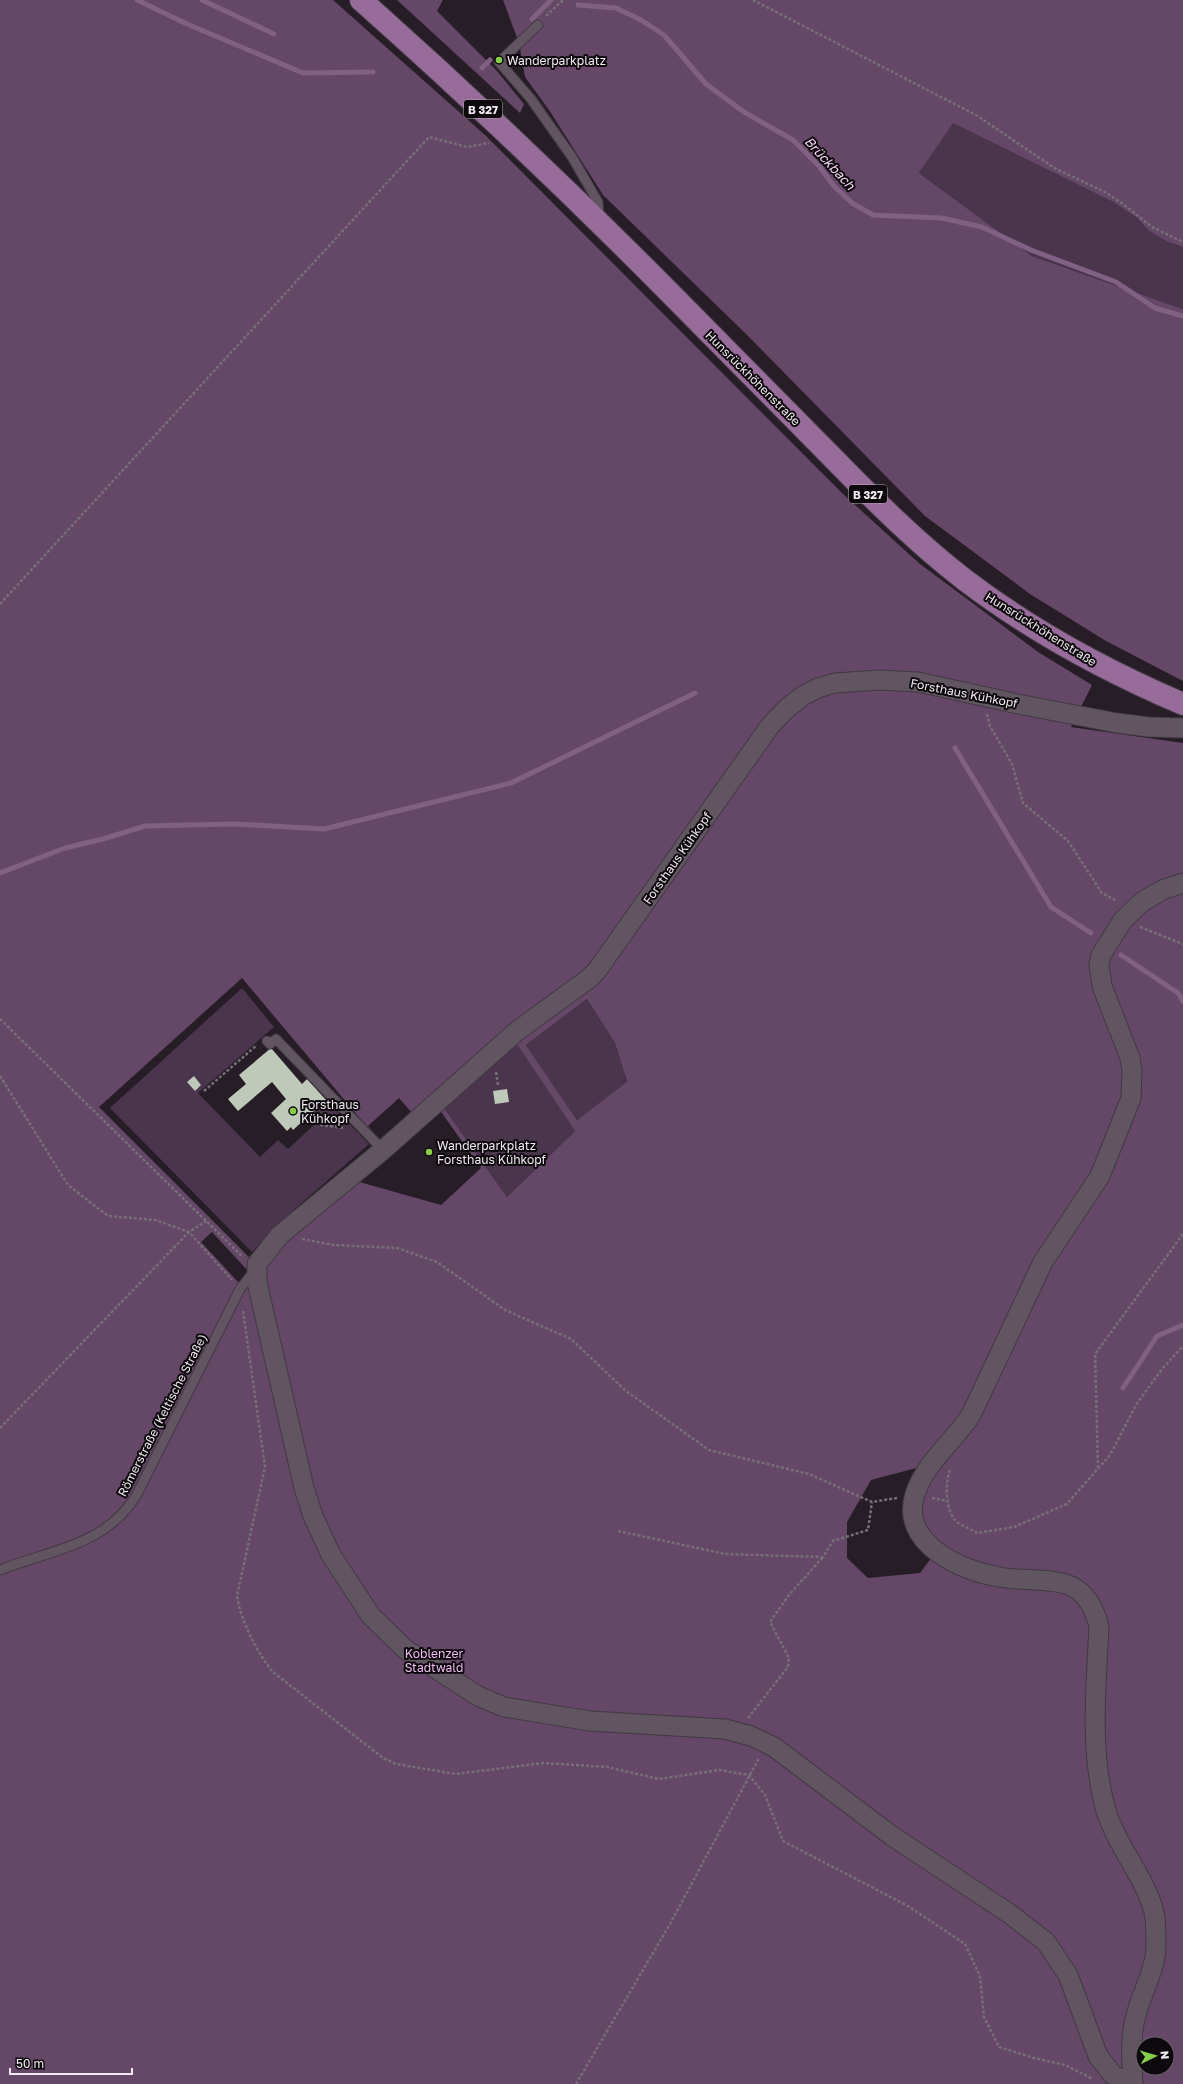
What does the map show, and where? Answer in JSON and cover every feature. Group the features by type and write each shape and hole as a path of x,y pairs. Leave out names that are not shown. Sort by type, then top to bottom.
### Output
{"main road":[{"name":"Hunsrückhöhenstraße","path":"361,0 515,139 869,494 911,534 963,578 1007,611 1070,649 1134,683 1183,704"}],"street":[{"name":"Forsthaus Kühkopf","path":"256,1269 261,1258 280,1235 383,1150 517,1031 591,977 770,726 786,709 804,695 835,683 879,680 918,682 1117,723 1149,727 1183,728"},
{"path":"256,1269 257,1282 311,1511 331,1555 362,1604 392,1639 405,1650 469,1690 504,1707 579,1720 667,1727 713,1728 741,1733 767,1743 787,1755 892,1836 997,1905 1034,1931 1046,1942 1068,1975 1098,2056 1113,2075 1132,2084 1132,2036 1136,2013 1155,1958 1156,1929 1151,1902 1110,1822 1098,1774 1096,1709 1099,1627 1092,1605 1082,1594 1066,1584 1059,1582 1025,1581 997,1577 974,1571 951,1561 931,1548 918,1532 910,1517 914,1495 930,1466 971,1415 1040,1268 1100,1176 1127,1112 1132,1084 1131,1064 1106,997 1099,965 1101,955 1111,937 1128,915 1152,895 1183,883"}],"lane":[{"path":"538,24 499,62 531,99 572,157 598,202 600,224"},
{"path":"268,1041 270,1044 276,1039 383,1150"},
{"name":"Römerstraße (Keltische Straße)","path":"0,1570 93,1537 110,1526 127,1509 136,1496 240,1289 256,1269"}],"path":[{"path":"538,24 563,0"},
{"path":"753,0 976,115 1056,169 1105,192 1152,227 1183,242"},
{"path":"0,604 429,137 467,146 515,139"},
{"path":"983,696 990,726 1012,764 1023,803 1068,841 1102,893 1128,915 1183,944"},
{"path":"0,1019 256,1269"},
{"path":"204,1091 264,1038 268,1041"},
{"path":"0,1076 68,1185 108,1216 155,1220 189,1232 240,1289 265,1467 237,1596 240,1613 264,1661 273,1672 383,1758 396,1764 456,1774 544,1763 607,1767 659,1779 719,1770 750,1775 765,1795 783,1841 908,1906 965,1944 980,1976 984,2017 999,2047 1065,2066 1098,2081"},
{"path":"310,1114 320,1125 350,1129"},
{"path":"0,1428 189,1232 206,1221"},
{"path":"1098,1469 1094,1354 1183,1234"},
{"path":"280,1235 334,1245 397,1248 437,1262 505,1310 571,1339 626,1391 709,1450 809,1474 872,1502 914,1495"},
{"path":"231,1252 234,1249"},
{"path":"947,1501 955,1520 977,1533 1014,1527 1067,1504 1110,1455 1140,1399 1162,1369 1183,1346"},
{"path":"741,1733 745,1721 788,1667 789,1658 770,1622 789,1595 823,1557 833,1541 868,1530 872,1502"},
{"path":"618,1531 726,1554 823,1557"},
{"path":"576,2084 670,1924 767,1743"}],"shaded area":[{"path":"952,122 1113,202 1136,217 1149,231 1168,242 1183,247 1183,309 1032,256 919,173"},
{"path":"242,988 274,1027 198,1093 260,1157 278,1140 288,1149 314,1125 307,1117 326,1100 369,1144 297,1207 252,1252 110,1108"},
{"path":"587,999 615,1043 627,1083 577,1120 526,1045"},
{"path":"516,1043 575,1131 507,1197 444,1108"}],"green space":[{"name":"Koblenzer Stadtwald","path":"0,0 333,0 485,135 843,494 920,564 1038,652 1092,685 1071,727 1183,743 1183,2084 0,2084","holes":["242,978 379,1141 251,1259 99,1107","587,999 615,1043 627,1082 577,1120 526,1045","516,1043 575,1131 507,1197 444,1108","399,1098 414,1115 383,1143 368,1126","439,1109 481,1168 441,1205 356,1181","212,1232 250,1273 239,1283 201,1242","920,1467 910,1489 932,1557 920,1573 868,1578 847,1558 847,1522 871,1480"]},
{"path":"397,0 443,0 437,11 497,71 524,104 520,113"},
{"path":"503,0 1183,0 1183,247 1168,242 1149,231 1136,217 1113,202 953,123 919,173 1032,256 1183,309 1183,681 1106,641 1030,594 925,516 745,333 603,195 549,110 525,77 519,43"}],"building":[{"path":"271,1048 302,1084 307,1079 326,1100 293,1130 291,1127 287,1131 271,1113 286,1099 272,1082 238,1111 228,1099 246,1084 239,1075"},
{"path":"194,1076 201,1085 195,1091 187,1082"},
{"path":"507,1089 509,1102 495,1104 493,1091"}],"waterway":[{"path":"137,0 187,24 303,73 373,72"},
{"path":"202,0 274,34"},
{"path":"532,19 551,0"},
{"name":"Brückbach","path":"578,5 616,8 641,20 664,35 706,84 744,112 793,140 819,166 833,185 852,203 873,215 941,218 982,227 1031,250 1116,282 1155,308 1183,316"},
{"path":"482,68 490,60"},
{"path":"0,873 65,848 103,839 145,826 234,824 324,829 511,783 695,693"},
{"path":"955,748 1051,907 1091,933"},
{"path":"1121,955 1178,993 1183,1001"},
{"path":"1123,1388 1157,1336 1183,1325"}],"place":[{"name":"Wanderparkplatz","path":"499,60"},
{"name":"Forsthaus Kühkopf","path":"293,1111"},
{"name":"Wanderparkplatz Forsthaus Kühkopf","path":"429,1152"}]}
